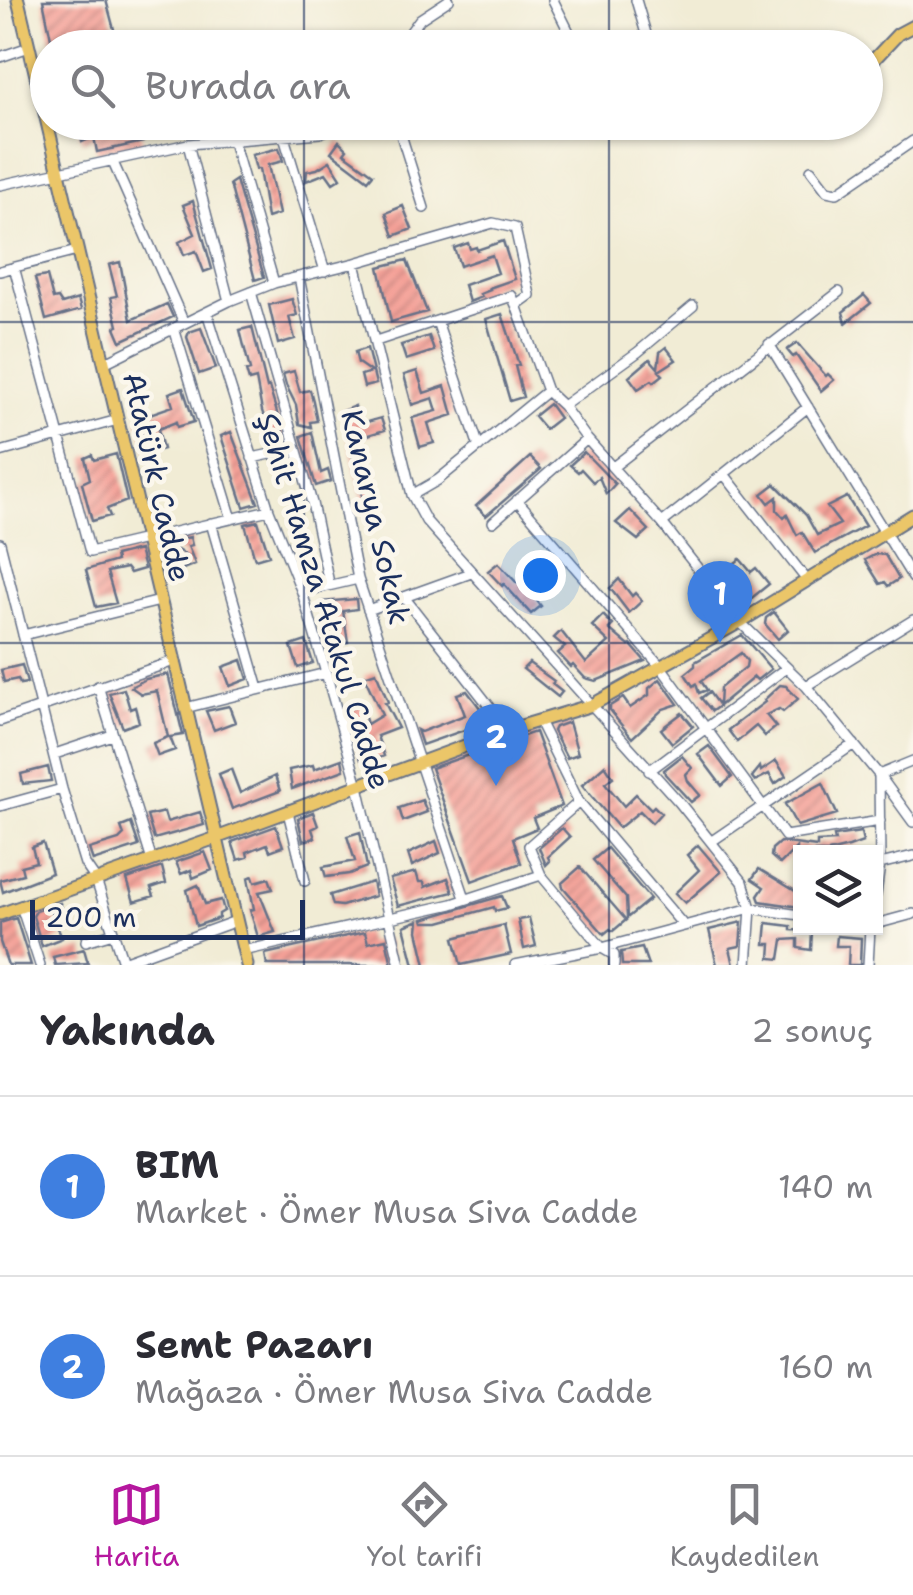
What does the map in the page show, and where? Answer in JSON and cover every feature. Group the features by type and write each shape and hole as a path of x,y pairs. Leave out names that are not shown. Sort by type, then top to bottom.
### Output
{"main road":[{"name":"Atatürk Cadde","path":"18,0 30,51"},
{"path":"883,50 898,34 913,26"},
{"name":"Atatürk Cadde","path":"51,140 247,965"},
{"path":"0,914 508,730 592,704 740,622 913,515"}],"street":[{"path":"424,0 428,14"},
{"path":"412,30 420,19 449,0"},
{"path":"553,0 568,30"},
{"path":"636,0 644,30"},
{"path":"0,57 29,47"},
{"path":"0,185 217,140"},
{"path":"233,140 274,282"},
{"path":"285,140 324,270"},
{"path":"403,140 424,208"},
{"path":"811,170 831,193 842,190 913,141"},
{"path":"188,144 229,301"},
{"path":"112,160 179,326 232,519"},
{"path":"104,363 274,282 492,223 515,228 530,295 376,341"},
{"path":"0,271 77,250"},
{"path":"355,263 412,495 426,521 592,704 743,882 751,908 747,965"},
{"path":"14,267 90,552 269,510"},
{"name":"Kanarya Sokak","path":"300,277 358,579 465,898"},
{"path":"251,292 312,503 330,583"},
{"path":"613,467 839,292"},
{"path":"514,300 547,391 740,622 806,686 913,822"},
{"path":"563,406 693,306"},
{"name":"Şehit Hamza Atakul Cadde","path":"206,312 269,510 302,592 358,786 400,965"},
{"path":"437,321 478,447"},
{"path":"769,344 912,576"},
{"path":"412,495 438,480 547,391"},
{"path":"662,524 808,407"},
{"path":"0,452 118,420"},
{"path":"493,522 587,439"},
{"path":"252,458 294,449"},
{"path":"724,474 806,580"},
{"path":"517,500 660,667 785,836 880,820"},
{"path":"211,523 260,689"},
{"path":"0,543 62,789 85,864 96,880 124,963 236,920"},
{"path":"368,610 472,573"},
{"path":"302,592 358,579"},
{"path":"404,597 508,730"},
{"path":"23,634 160,601"},
{"path":"806,686 913,620"},
{"path":"0,721 174,661"},
{"path":"650,771 786,668"},
{"path":"186,708 326,673"},
{"path":"98,686 152,861"},
{"path":"539,721 579,802 684,926"},
{"path":"55,754 112,735"},
{"path":"712,841 854,744"},
{"path":"879,774 913,761"},
{"path":"879,774 880,845"},
{"path":"0,806 62,789"},
{"path":"579,802 529,846 542,875 602,948 614,955 614,965"},
{"path":"288,812 305,881"},
{"path":"883,863 913,856"},
{"path":"243,951 389,918 542,875"},
{"path":"21,906 40,965"},
{"path":"515,965 602,948 751,908 793,914"},
{"path":"883,923 913,914"},
{"path":"86,941 114,933"},
{"path":"868,965 872,935"}],"building":[{"path":"43,0 106,0 114,30 49,30"},
{"path":"95,140 143,142 97,152"},
{"path":"339,141 347,149 344,153 373,174 368,180 331,152"},
{"path":"279,148 283,161 268,165 279,214 267,218 259,169 252,155"},
{"path":"330,161 341,178 333,183 326,173 306,181 307,171"},
{"path":"236,180 264,277 255,280 230,184"},
{"path":"193,201 212,269 204,272 196,251 184,255 179,242 195,234 183,205"},
{"path":"403,206 412,229 394,236 386,213"},
{"path":"503,241 515,279 489,288 480,294 482,297 469,302 464,285 498,273 492,255 460,266 454,248 468,243 470,249 477,250"},
{"path":"407,260 427,312 391,322 379,267"},
{"path":"120,262 131,320 167,304 173,317 121,341 115,327 118,326 111,297 117,296 109,265"},
{"path":"47,276 53,299 58,298 62,304 78,299 81,310 46,320 35,278"},
{"path":"864,295 871,303 846,323 843,312"},
{"path":"292,299 297,315 289,317 295,339 278,344 269,305"},
{"path":"502,314 519,365 515,366 523,397 510,401 486,319"},
{"path":"252,327 286,442 273,442 256,379 249,381 246,371 250,370 240,330"},
{"path":"201,328 216,368 199,374 187,337 189,332"},
{"path":"429,336 434,351 406,360 401,345"},
{"path":"797,343 834,380 821,391 796,355 793,357 787,350"},
{"path":"666,347 676,360 659,371 663,375 654,382 638,389 629,377 650,359 658,368 660,352"},
{"path":"367,348 376,384 364,387 361,375 371,372 358,363 355,352"},
{"path":"294,371 300,392 310,390 317,421 310,422 311,427 299,424 296,405 286,385 283,374"},
{"path":"417,371 424,393 445,386 453,415 428,423 434,443 420,447 412,418 437,411 433,398 412,405 404,375"},
{"path":"183,388 194,422 177,427 176,422 158,429 163,449 148,453 138,418 173,406 169,393"},
{"path":"549,404 559,418 545,429 534,416"},
{"path":"355,406 360,424 381,418 385,430 361,437 366,451 360,452 368,487 372,486 376,501 364,504 342,411"},
{"path":"231,432 258,503 244,507 221,436"},
{"path":"312,432 321,473 328,470 331,481 316,486 301,436"},
{"path":"584,452 615,484 606,494 599,477 593,482 581,469 578,472 570,465"},
{"path":"116,454 127,501 107,509 110,516 92,521 82,483 90,479 85,458 92,455 94,460"},
{"path":"530,457 541,469 486,516 476,506"},
{"path":"775,484 806,515 817,535 840,524 827,507 847,497 865,526 815,553 802,532 797,535 787,515 784,518 777,510 777,497 769,503 762,494"},
{"path":"630,510 649,530 638,540 616,523"},
{"path":"258,521 269,555 255,559 245,524"},
{"path":"190,537 192,545 188,546 195,564 183,569 180,559 187,556 174,548 172,541"},
{"path":"139,550 144,569 107,572 116,603 96,607 86,570"},
{"path":"876,554 885,555 899,579 888,586 885,582 880,584 865,560"},
{"path":"740,559 751,572 756,568 769,584 748,601 726,570"},
{"path":"498,563 517,583 521,580 541,606 531,614 502,586 488,571"},
{"path":"619,579 632,596 635,593 642,601 629,613 610,588"},
{"path":"356,599 357,609 343,611 348,642 332,645 327,610 322,610 322,602"},
{"path":"774,612 788,630 778,639 765,624"},
{"path":"603,615 613,625 609,629 645,661 596,681 571,667 558,653 565,647 554,638 561,631 586,663 609,642 592,626"},
{"path":"742,635 771,669 757,680 754,677 719,706 720,688 746,667 741,653 701,681 707,690 699,693 685,674 695,662"},
{"path":"306,641 313,663 298,668 291,646"},
{"path":"242,660 248,679 230,686 223,667"},
{"path":"529,663 554,681 552,684 562,692 558,697 523,669"},
{"path":"22,665 27,683 20,684 18,679 4,682 1,670"},
{"path":"376,672 398,728 377,736 384,756 365,763 345,710 361,704 367,724 382,715 364,676"},
{"path":"168,674 183,735 170,737 175,750 158,756 153,743 168,737 157,691 141,694 131,687"},
{"path":"660,679 678,704 663,709 632,738 610,706 623,698 630,708 649,695 649,688"},
{"path":"780,685 798,699 783,712 779,709 766,715 776,727 765,736 756,726 737,742 728,730 765,702"},
{"path":"124,689 139,722 123,728 109,693"},
{"path":"467,691 490,721 422,745 417,730 421,732 465,715 457,694"},
{"path":"709,692 719,706 712,711 701,698"},
{"path":"229,706 235,722 214,730 206,711"},
{"path":"682,713 693,726 672,743 661,729"},
{"path":"569,722 578,754 567,758 553,731"},
{"path":"535,732 562,806 533,818 537,828 513,838 521,863 472,881 431,768"},
{"path":"709,746 732,777 722,786 698,754"},
{"path":"682,756 692,768 686,774 688,781 700,795 691,802 664,770"},
{"path":"342,759 344,770 292,789 289,770 313,765 314,769"},
{"path":"776,761 786,776 775,784 769,774 755,781 752,777 760,767 761,771"},
{"path":"605,765 613,777 605,783 624,806 636,794 661,813 652,823 640,811 619,828 582,785"},
{"path":"48,767 51,781 23,784 21,774"},
{"path":"231,769 240,793 275,776 280,791 232,809 219,774"},
{"path":"823,783 837,814 797,826 785,804"},
{"path":"422,800 427,812 403,821 399,808"},
{"path":"164,812 167,822 200,812 204,825 154,839 147,816"},
{"path":"313,812 318,826 312,829 315,838 303,841 298,818"},
{"path":"131,823 139,846 93,861 89,849 119,840 124,835 121,827"},
{"path":"276,826 283,846 270,851 267,844 238,860 232,842"},
{"path":"562,828 570,837 548,857 546,865 539,848"},
{"path":"360,832 367,867 326,877 323,867 355,861 347,836"},
{"path":"861,832 863,842 817,845 835,841 834,836"},
{"path":"436,841 440,853 412,866 408,854"},
{"path":"780,842 802,845 793,845 793,851 780,864 771,856"},
{"path":"43,843 52,873 3,892 0,880 23,874 21,866 36,862 32,847"},
{"path":"698,845 721,872 685,903 675,893 699,870 687,855"},
{"path":"607,848 650,899 627,918 626,898 593,860"},
{"path":"205,852 212,870 193,878 191,870 181,874 176,862"},
{"path":"162,867 166,883 151,888 154,896 134,902 127,879"},
{"path":"580,867 626,920 613,931 604,934 563,887 562,883"},
{"path":"759,869 793,890 793,906 760,901 758,896 764,887 752,879"},
{"path":"416,872 425,887 448,878 453,892 398,906 390,879"},
{"path":"253,876 255,882 269,878 273,889 259,892 275,932 258,937 250,910 254,909 248,878"},
{"path":"372,882 375,896 333,905 330,895"},
{"path":"198,885 205,904 221,900 224,911 219,918 196,926 187,890"},
{"path":"502,896 507,908 495,911 494,907 440,922 423,919"},
{"path":"60,903 62,908 51,912 62,938 42,946 33,916 36,911"},
{"path":"16,918 31,965 8,965 0,942 0,923"},
{"path":"529,918 536,946 524,949 518,920"},
{"path":"419,920 426,965 414,965 404,926"},
{"path":"742,922 740,946 730,948 734,965 717,965 709,930"},
{"path":"767,923 791,926 793,935 812,935 811,950 798,948 798,939 783,940 780,959 770,958 771,944 765,944"},
{"path":"504,925 511,954 461,965 454,938"},
{"path":"365,932 368,943 386,939 392,965 267,965 265,954"},
{"path":"837,936 861,938 860,965 848,965 849,946 836,946"},
{"path":"642,948 648,965 622,965 621,952"},
{"path":"84,949 88,963 55,965 53,957"}],"place":[{"name":"BIM","path":"720,643"},
{"name":"Semt Pazarı","path":"496,786"}]}
